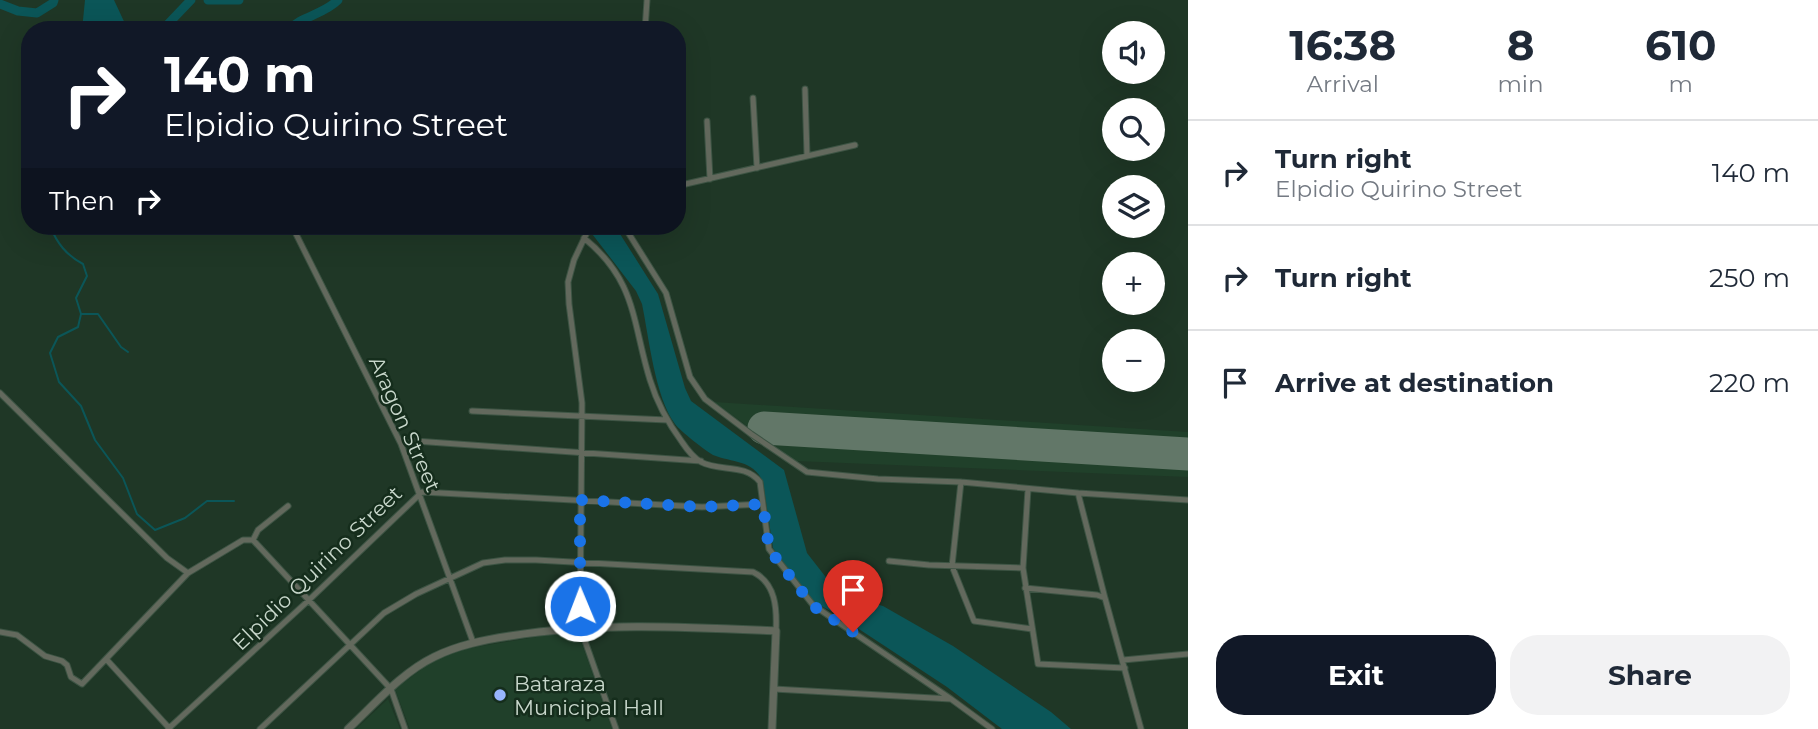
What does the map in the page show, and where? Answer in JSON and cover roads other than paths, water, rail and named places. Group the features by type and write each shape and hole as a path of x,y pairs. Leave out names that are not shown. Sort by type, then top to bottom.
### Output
{"street":[{"path":"646,21 648,0"},
{"path":"805,89 807,155"},
{"path":"754,98 757,168"},
{"path":"707,121 710,179"},
{"path":"686,184 855,145"},
{"name":"Aragon Street","path":"296,235 401,444 472,642"},
{"path":"585,235 568,282 582,417 580,627 616,729"},
{"path":"630,235 666,293 690,377 705,399 807,472 878,480 961,482 1188,500"},
{"path":"584,238 598,249 630,297 649,377 667,420 684,446 701,461"},
{"path":"0,393 167,558 188,573"},
{"path":"472,411 667,420"},
{"path":"401,444 415,441 701,461 753,473 760,482 769,549 813,606 992,729"},
{"path":"961,482 952,566 974,621 1032,629"},
{"path":"1028,489 1023,568 1038,664 1125,668"},
{"name":"Elpidio Quirino Street","path":"169,729 309,600 419,493 434,491 702,507 763,504"},
{"path":"1078,493 1141,729"},
{"path":"253,540 258,530 288,506"},
{"path":"0,632 17,635 45,656 62,660 72,677 80,684 107,660 188,573 243,540 253,540 391,689 405,729"},
{"path":"260,729 395,605 449,578 483,564 505,559 745,571 759,575 766,582 776,603 772,729"},
{"path":"889,561 1023,568"},
{"path":"1025,588 1105,598"},
{"path":"348,729 427,660 472,642 580,627 658,626 776,631"},
{"path":"1123,660 1188,654"},
{"path":"107,660 169,729"},
{"path":"774,689 951,699"}],"water":[{"path":"85,0 114,0 124,21 83,21"},
{"path":"593,235 621,235 658,294 691,401 784,470 807,553 839,594 883,606 953,646 1051,712 1071,729 1002,729 947,687 833,612 813,602 773,548 763,482 759,475 748,465 713,455 682,431 668,412 662,399 650,350 642,304 636,291"}],"waterway":[{"path":"0,4 18,11 37,13 54,0"},
{"path":"171,21 191,0"},
{"path":"208,0 239,0"},
{"path":"302,21 338,0"},
{"path":"54,235 63,248 83,264 87,276 76,298 81,314 78,327 58,337 50,353 59,382 81,406 95,440 123,478 137,514 155,530 185,518 207,501 234,501"},
{"path":"81,314 98,314 121,347 128,352"}],"place":[{"name":"Bataraza Municipal Hall","path":"500,695"}]}
